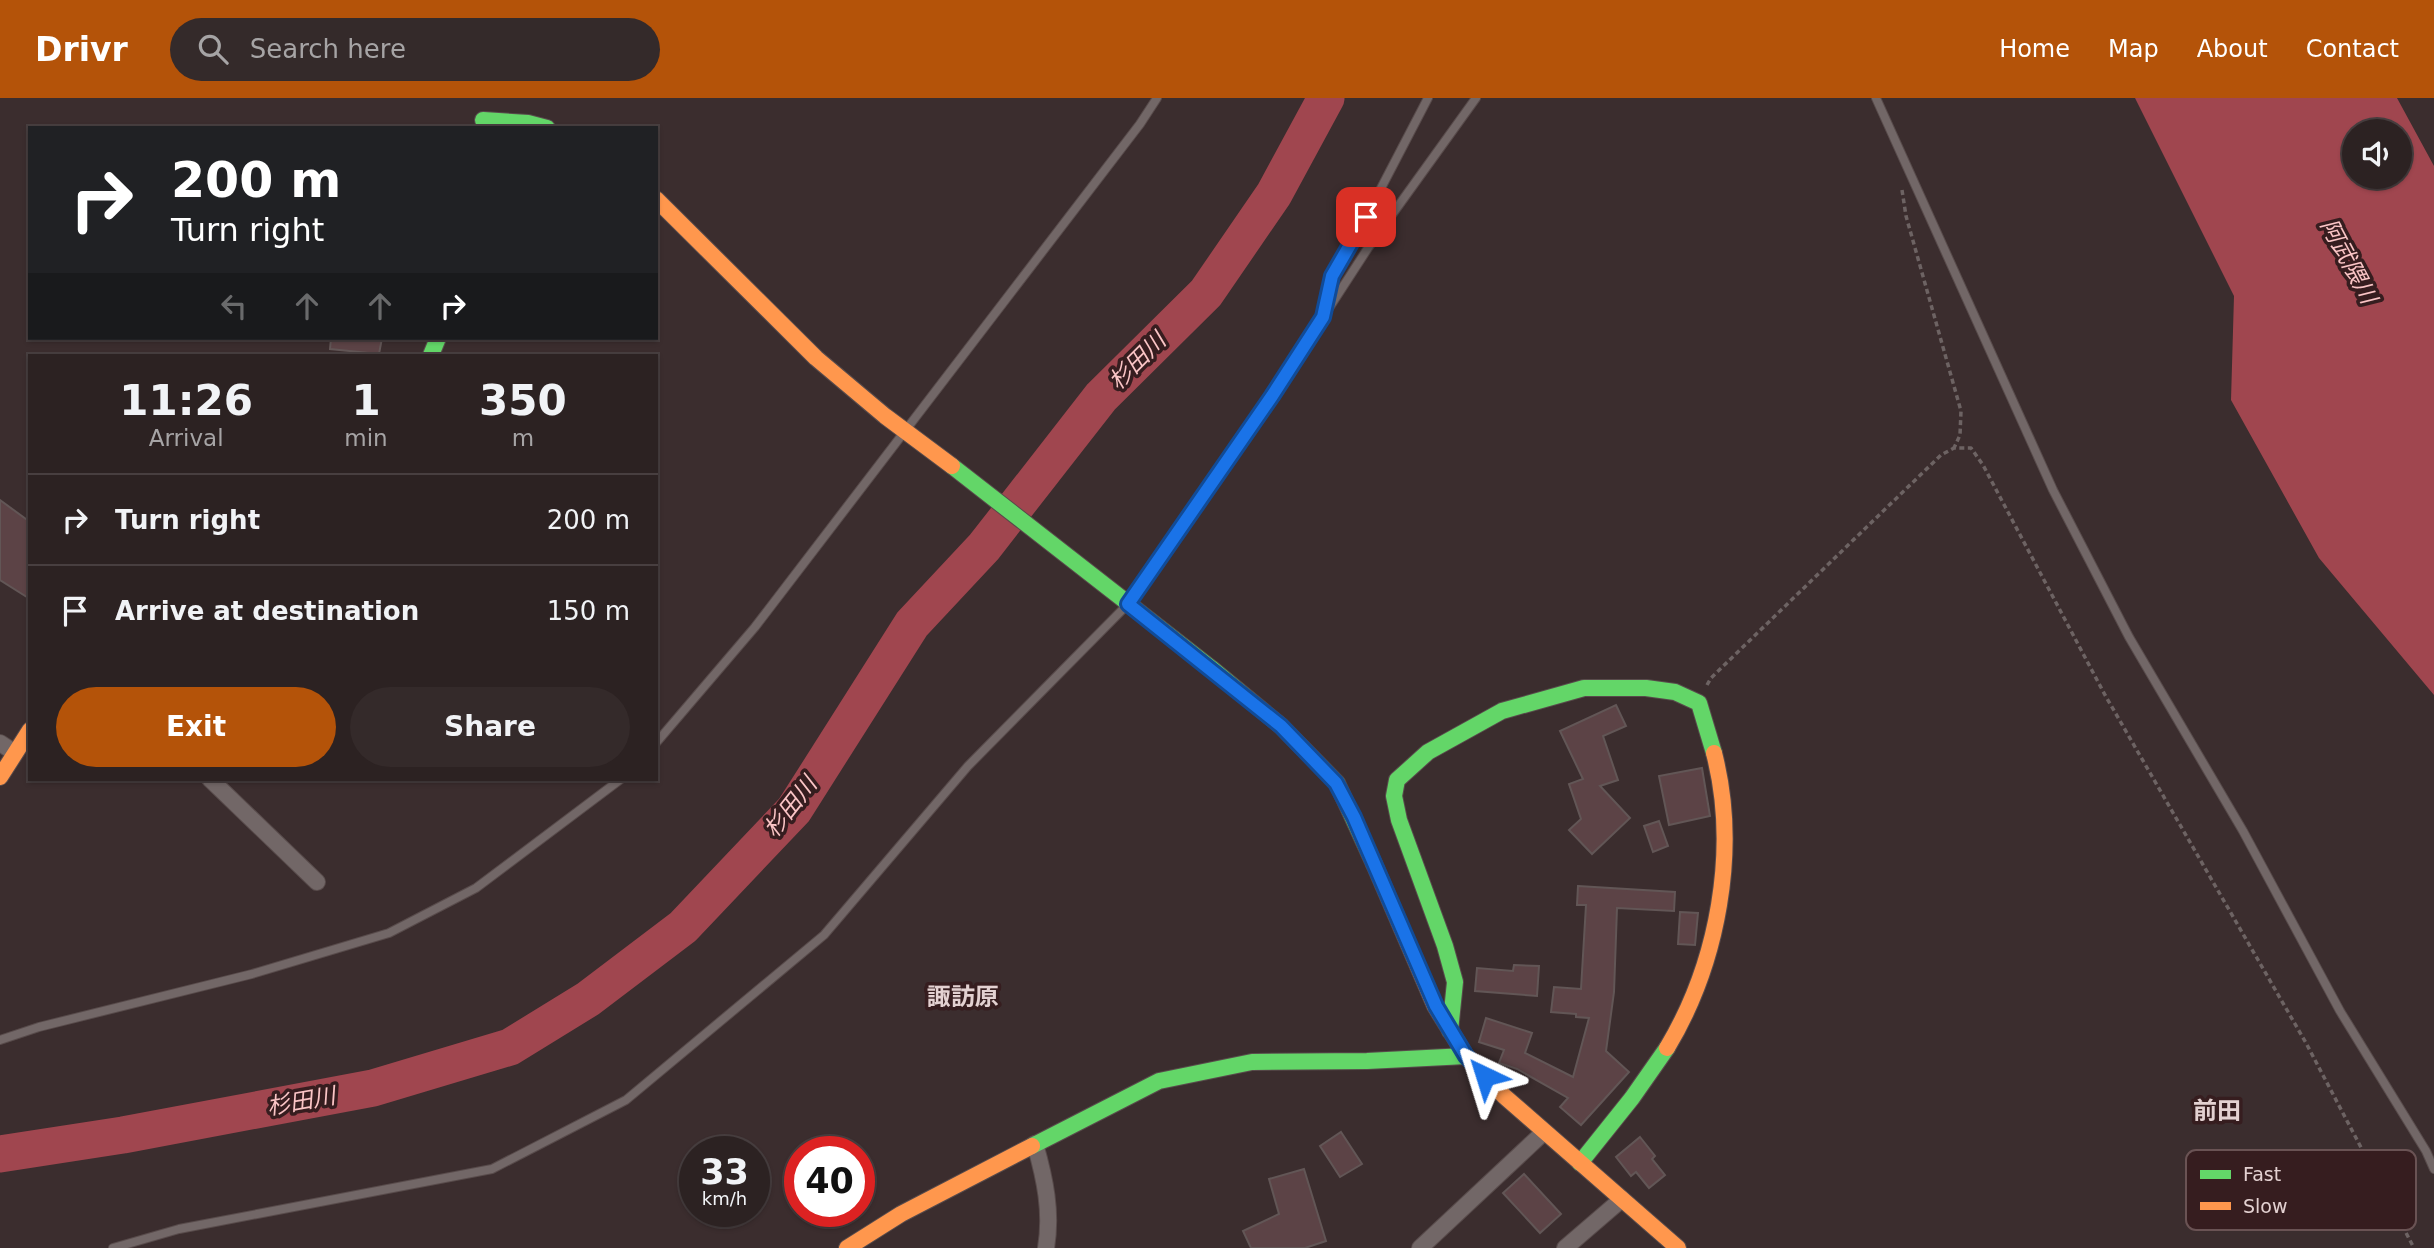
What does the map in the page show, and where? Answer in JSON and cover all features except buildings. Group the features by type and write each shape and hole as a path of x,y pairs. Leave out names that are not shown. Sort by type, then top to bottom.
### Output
{"street":[{"path":"483,119 528,122 541,126"},
{"path":"658,202 766,311 878,412 921,442 1281,726 1336,783 1354,817 1436,1006 1466,1056 1504,1096 1678,1248"},
{"path":"1450,1031 1455,982 1445,946 1399,820 1394,796 1397,780 1428,752 1502,711 1584,688 1646,688 1675,692 1699,703 1723,794 1726,843 1715,913 1699,985 1678,1029 1642,1086 1580,1163"},
{"path":"0,777 28,733"},
{"path":"0,743 15,754"},
{"path":"212,781 317,882"},
{"path":"847,1248 901,1214 1159,1081 1252,1062 1367,1061 1466,1056"},
{"path":"1420,1248 1544,1132"},
{"path":"1035,1144 1044,1178 1050,1226 1046,1248"},
{"path":"1565,1248 1622,1199"}],"lane":[{"path":"658,741 755,627 1140,124 1157,98"},
{"path":"1323,317 1332,276 1428,98"},
{"path":"113,1248 179,1230 492,1168 626,1100 824,935 968,766 1128,604 1272,396 1368,248 1476,98"},
{"path":"1876,98 2053,490 2129,637 2243,831 2340,1011 2426,1151 2434,1169"},
{"path":"0,1040 39,1027 252,974 389,933 476,888 618,781"}],"path":[{"path":"1907,166 1901,194 1961,411 1960,435 1954,448"},
{"path":"1699,703 1711,678 1941,454 1954,448 1971,448 1983,465 2105,695 2306,1043 2362,1150"},
{"path":"2405,1230 2414,1248"}],"water":[{"name":"阿武隈川","path":"2135,98 2397,98 2408,119 2342,119 2342,189 2412,189 2412,126 2434,166 2434,695 2319,558 2231,400 2234,296"}],"waterway":[{"name":"杉田川","path":"0,1154 123,1135 373,1088 510,1047 588,999 683,927 794,810 912,624 984,547 1101,397 1206,293 1274,194 1326,98"}],"traffic: fast":[{"path":"483,120 539,126"},
{"path":"431,354 437,340"},
{"path":"952,466 1211,668 1281,726 1337,783 1374,864"},
{"path":"1450,1031 1455,982 1445,946 1399,820 1394,796 1397,780 1428,752 1502,711 1584,688 1646,688 1675,692 1699,703 1714,753"},
{"path":"1580,1163 1632,1098 1667,1048"},
{"path":"1032,1146 1159,1081 1252,1062 1367,1061 1466,1056"}],"traffic: slow":[{"path":"658,201 816,358 885,416 952,466"},
{"path":"0,777 28,733"},
{"path":"1667,1048 1685,1015 1699,980 1719,905 1724,867 1724,828 1714,753"},
{"path":"1374,864 1435,1006 1466,1056 1504,1096 1678,1248"},
{"path":"847,1248 901,1214 1032,1146"}],"district":[{"name":"諏訪原","path":"963,997"},
{"name":"前田","path":"2217,1111"}],"route":[{"path":"1366,217 1332,276 1323,317 1272,396 1128,604 1281,726 1336,783 1354,817 1436,1006 1466,1056 1485,1076"}]}
